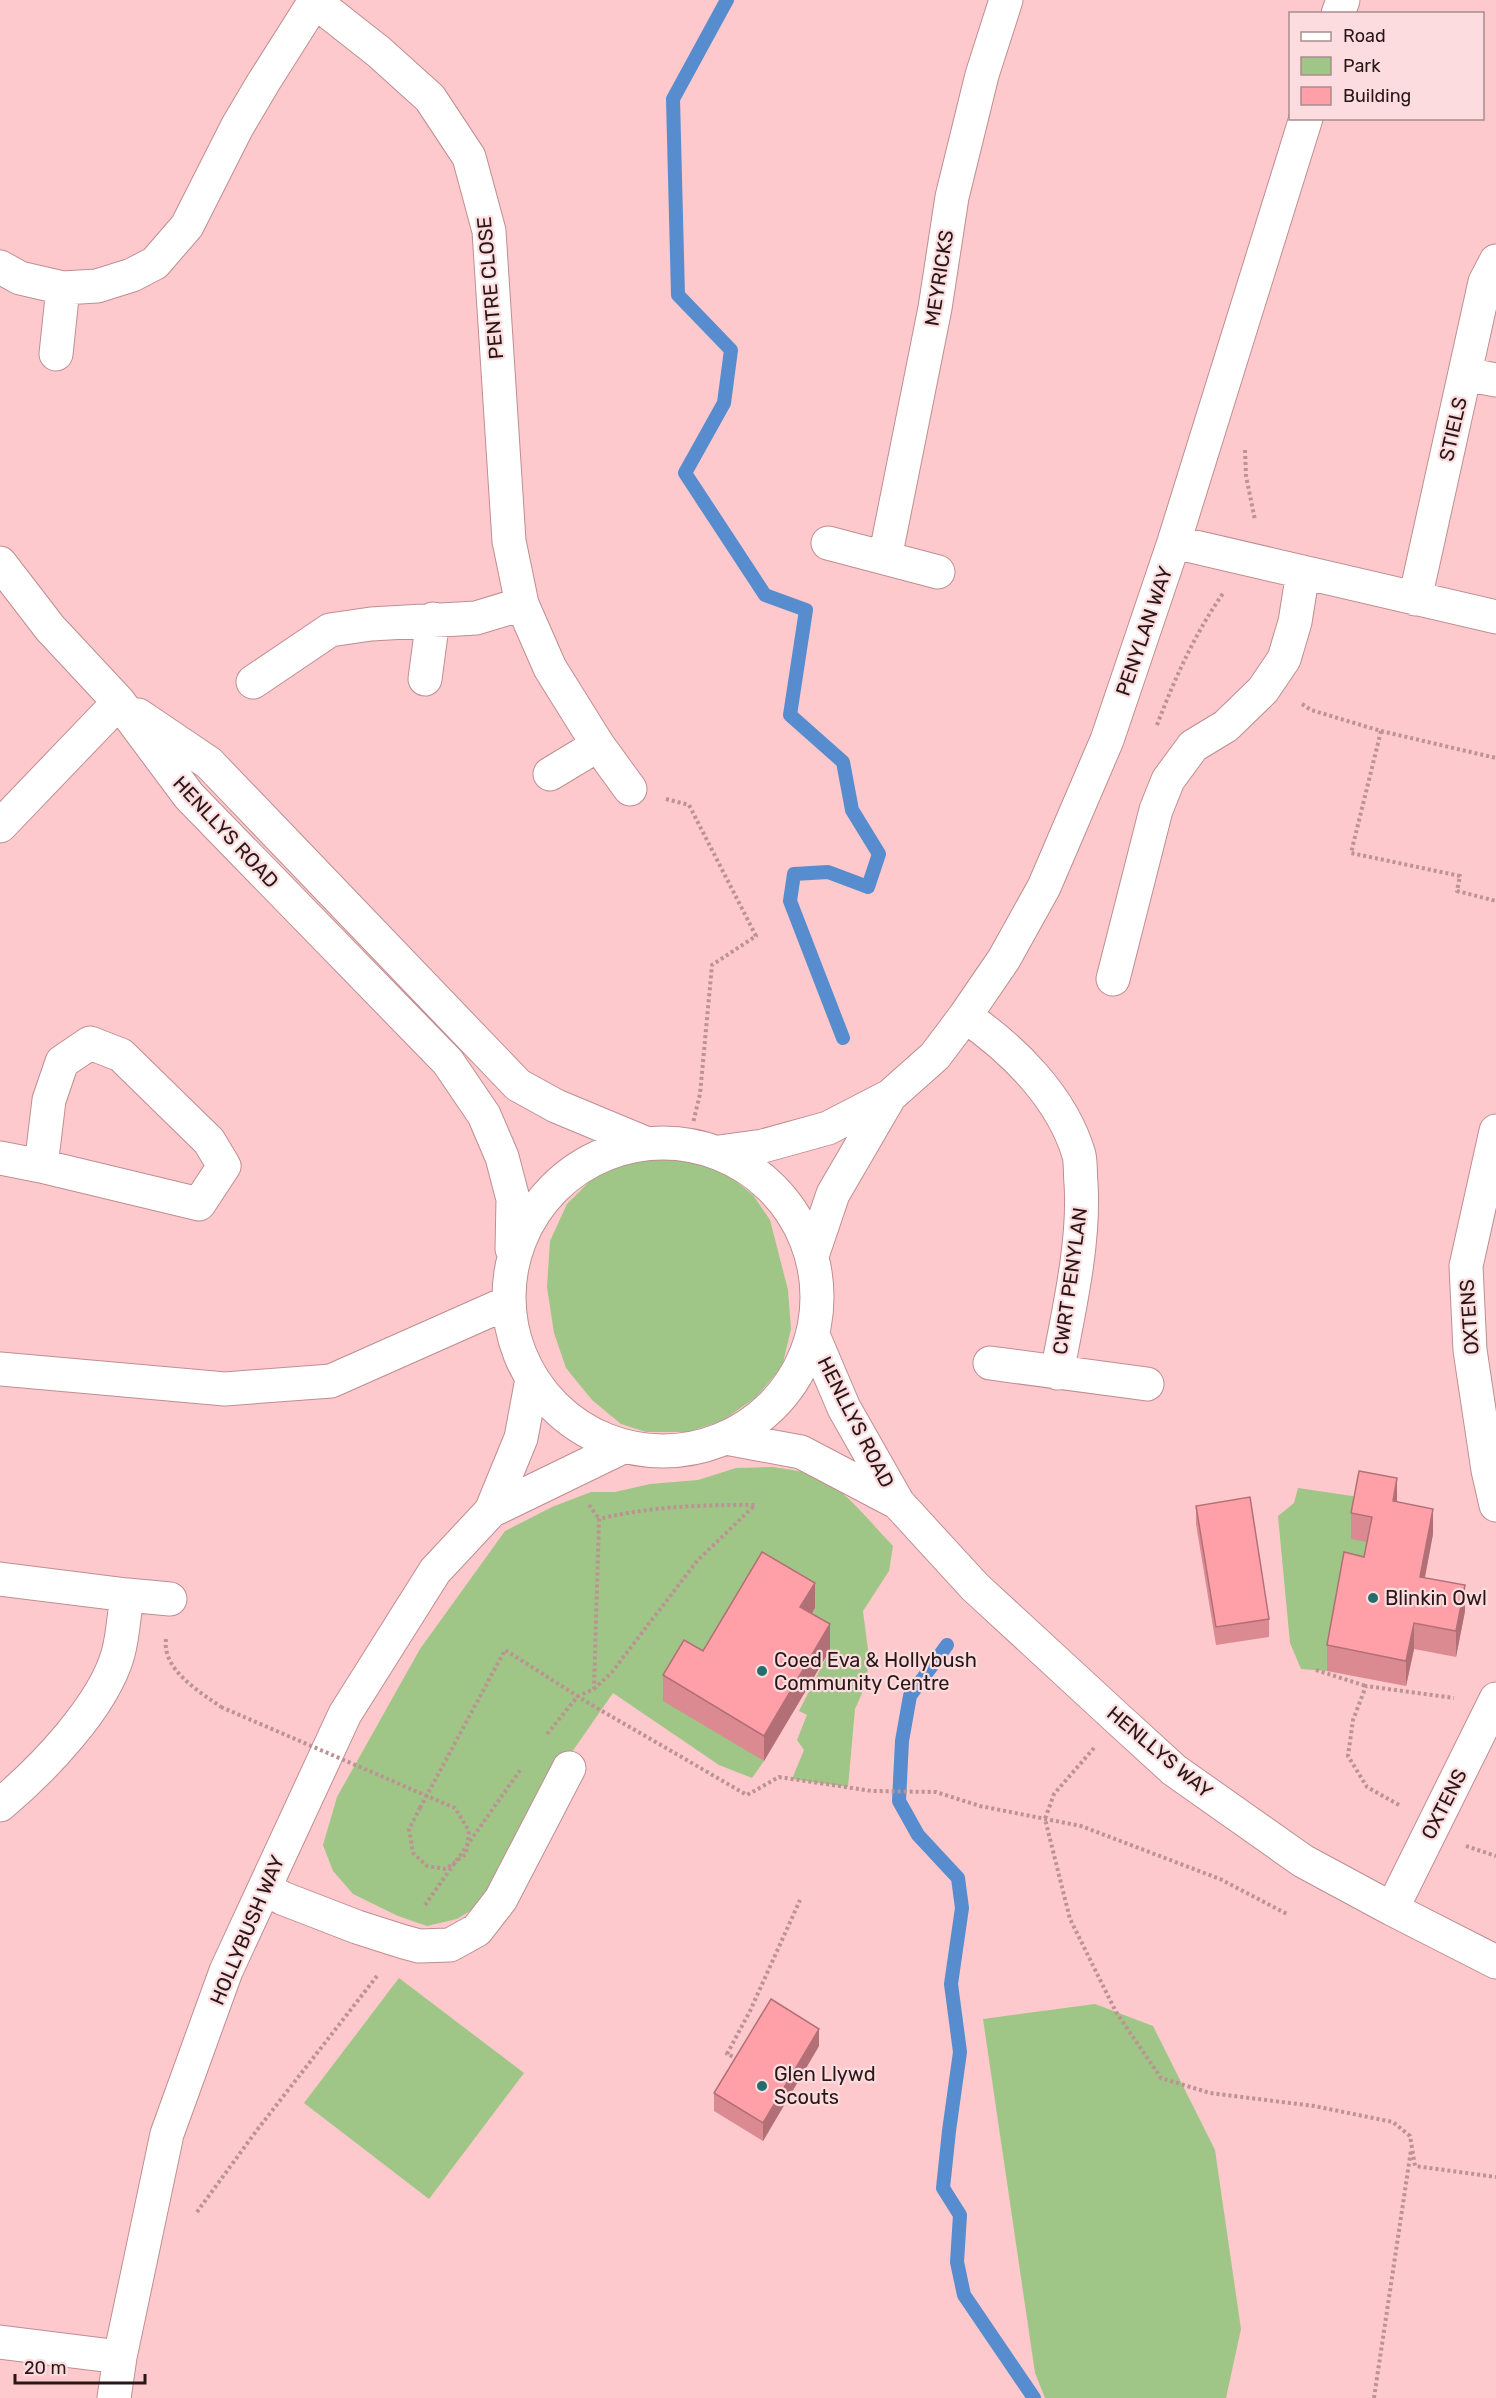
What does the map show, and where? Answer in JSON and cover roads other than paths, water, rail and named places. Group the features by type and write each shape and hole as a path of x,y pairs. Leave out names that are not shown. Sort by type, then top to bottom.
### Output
{"street":[{"name":"MEYRICKS","path":"885,558 933,319 952,197 982,75 1006,0"},
{"name":"PENTRE CLOSE","path":"0,267 20,278 63,288 97,286 132,275 155,263 187,226 247,109 314,1 379,52 430,98 469,157 489,231 509,540 522,604 550,668 598,745 630,789"},
{"name":"PENYLAN WAY","path":"719,1152 763,1146 828,1128 890,1096 935,1056 1004,959 1044,887 1107,740 1174,542 1305,120"},
{"name":"STIELS","path":"1415,599 1481,377 1485,282 1496,261"},
{"path":"56,354 63,288"},
{"path":"1174,542 1496,618"},
{"path":"828,543 938,572"},
{"path":"0,563 50,628 119,702 0,826"},
{"path":"1113,979 1156,810 1168,780 1193,746 1226,726 1263,690 1284,659 1295,622 1303,572"},
{"path":"253,682 330,630 370,624 476,618 522,604"},
{"path":"425,679 433,619"},
{"name":"HENLLYS ROAD","path":"119,702 209,763 518,1085 556,1106 645,1143"},
{"name":"HENLLYS ROAD","path":"119,702 189,796 448,1062 484,1115 502,1157 513,1199 512,1265"},
{"path":"550,774 598,745"},
{"name":"CWRT PENYLAN","path":"965,1016 995,1037 1025,1065 1059,1112 1079,1156 1083,1208 1071,1300 1057,1373"},
{"path":"0,1158 199,1204 224,1166 209,1141 121,1055 90,1043 62,1062 49,1100 41,1166"},
{"name":"PENYLAN WAY","path":"812,1256 833,1194 890,1096"},
{"path":"645,1143 688,1144 719,1152 753,1171 768,1183 787,1204 802,1229 812,1256 817,1282 817,1309 813,1335 800,1368 781,1397 755,1420 726,1438 676,1451 650,1451 625,1446 589,1432 557,1409 532,1379 520,1355 514,1338 509,1302 512,1265 525,1228 546,1196 574,1171 608,1152 645,1143"},
{"name":"OXTENS","path":"1494,1149 1466,1266 1470,1350 1488,1470 1496,1505"},
{"path":"0,1369 225,1389 332,1381 509,1302"},
{"name":"HENLLYS ROAD","path":"813,1335 844,1408 898,1503"},
{"name":"CWRT PENYLAN","path":"990,1363 1147,1384"},
{"name":"HOLLYBUSH WAY","path":"114,2398 120,2358 167,2134 226,1971 345,1714 435,1571 491,1511 521,1438 532,1379"},
{"name":"HENLLYS ROAD","path":"726,1438 801,1452 898,1503"},
{"name":"HOLLYBUSH WAY","path":"491,1511 625,1446"},
{"name":"HENLLYS WAY","path":"898,1503 975,1587 1174,1770 1294,1854 1392,1909 1496,1962"},
{"path":"0,1579 170,1599"},
{"path":"0,1805 77,1728 100,1693 118,1655 127,1595"},
{"name":"OXTENS","path":"1392,1909 1496,1699"},
{"path":"265,1887 282,1898 357,1927 404,1942 418,1946 450,1945 477,1930 501,1899 569,1768"},
{"path":"0,2342 120,2358"}],"waterway":[{"path":"727,0 673,99 678,295 731,350 724,403 685,473 765,595 806,610 790,715 843,762 852,810 879,854 868,887 828,872 794,874 790,901 843,1038"},
{"path":"947,1645 910,1696 902,1741 899,1801 918,1835 958,1878 962,1908 951,1984 960,2052 943,2188 960,2215 957,2262 964,2295 1034,2398"}],"place":[{"name":"Blinkin Owl","path":"1373,1598"},
{"name":"Coed Eva & Hollybush Community Centre","path":"762,1671"},
{"name":"Glen Llywd Scouts","path":"762,2086"}]}
